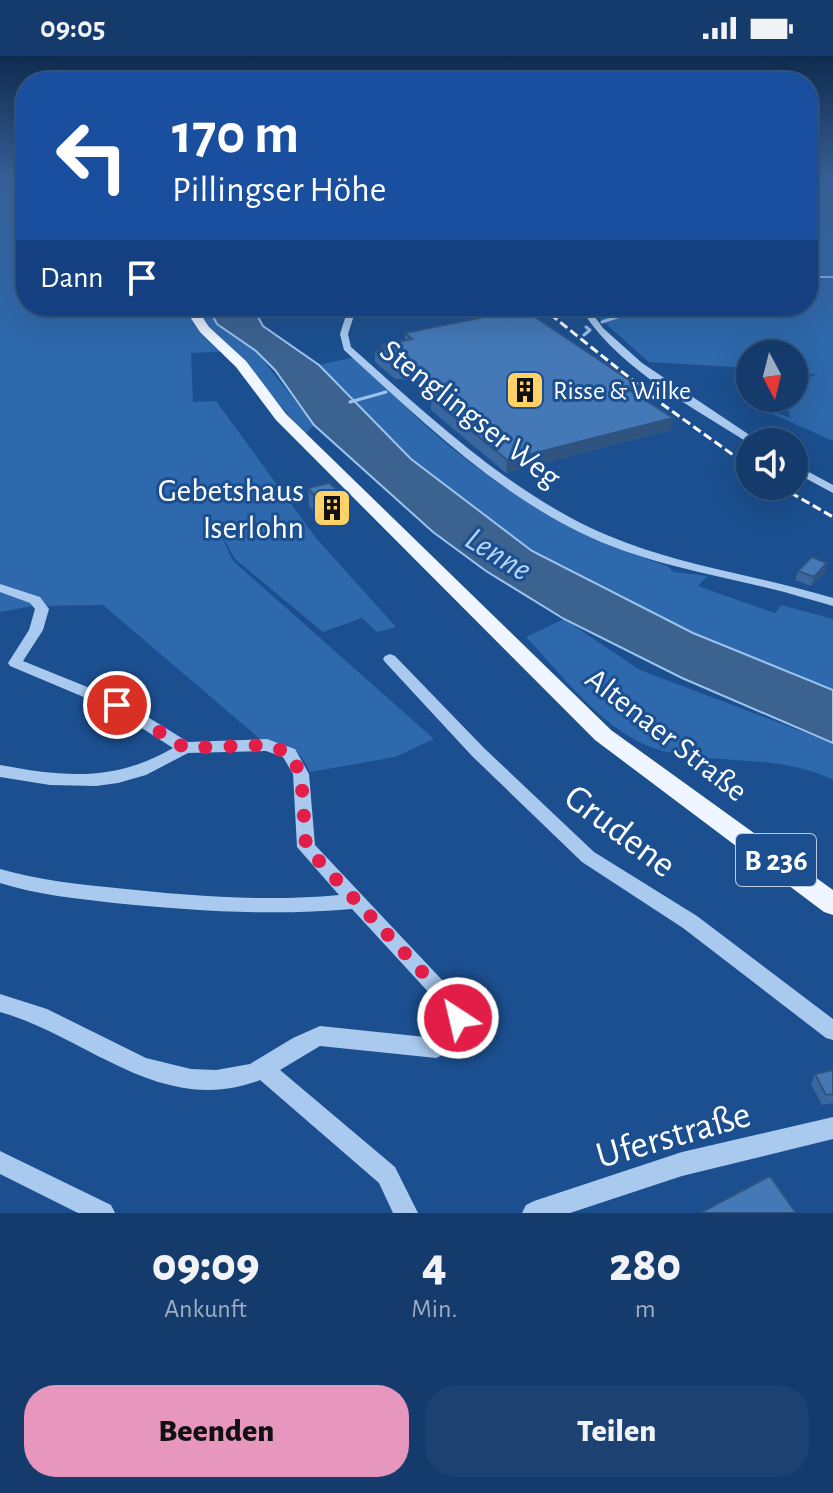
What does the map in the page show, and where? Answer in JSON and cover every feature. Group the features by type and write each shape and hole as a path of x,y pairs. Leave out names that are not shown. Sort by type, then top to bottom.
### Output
{"main road":[{"name":"Altenaer Straße","path":"196,316 204,329 241,364 281,417 603,735 833,904"}],"street":[{"name":"Stenglingser Weg","path":"350,316 344,334 347,348 461,447 556,513 629,548 833,602"},
{"path":"590,316 602,334 736,429"},
{"path":"808,475 833,490"},
{"path":"0,588 35,600 42,609 36,630 8,663 117,705 185,748"},
{"name":"Grudene","path":"390,659 478,752 588,857 690,922 833,1031"},
{"path":"0,771 45,778 110,780 146,772 185,748 267,745 289,753 301,774 306,847 452,1004 458,1018 453,1038 430,1048 320,1036 308,1040 263,1069 212,1081 169,1078 89,1044 54,1022 0,1003"},
{"path":"0,876 54,890 182,904 258,906 356,901"},
{"path":"263,1069 387,1175 406,1213"},
{"name":"Uferstraße","path":"534,1213 682,1164 833,1128"},
{"path":"0,1162 103,1213"}],"shaded area":[{"path":"0,233 16,233 16,316 213,316 217,324 256,351 314,425 305,435 235,351 191,353 193,402 216,401 316,538 396,627 377,632 362,618 323,632 235,559 218,529 233,561 434,739 395,757 310,772 296,752 284,744 260,739 103,605 33,606 0,612"},
{"path":"818,233 833,233 833,441 769,412 791,418 789,412 808,412 808,378 817,374 808,374 808,340 736,340 736,367 649,362 598,317 818,316"},
{"path":"360,356 391,392 460,455 538,508 623,550 667,566 674,572 707,576 698,586 775,613 781,605 833,619 833,690 693,633 532,551 411,459 319,365"},
{"path":"564,619 640,670 833,743 833,780 792,766 663,751 624,733 588,704 526,637"}],"water":[{"name":"Lenne","path":"213,316 258,316 263,326 319,365 411,459 532,551 693,633 833,690 833,743 682,678 564,619 486,571 433,532 314,425 275,370 256,351 217,324"}],"building":[{"name":"Risse & Wilke","path":"489,316 533,316 638,386 628,389 673,418 507,460 431,398 448,394 416,368 395,367 375,351 385,349 381,345 412,339 405,333"},
{"path":"329,483 344,495 319,501 308,488"},
{"path":"812,557 827,563 814,577 798,571"},
{"path":"833,1070 833,1094 826,1095 815,1074"},
{"path":"770,1176 796,1213 700,1213"}],"waterway":[{"path":"818,277 833,277"},
{"path":"602,322 620,316"},
{"path":"584,335 590,330 586,327"},
{"path":"350,402 386,392"}],"railway":[{"path":"552,316 662,404 736,457"},
{"path":"803,500 833,517"}],"place":[{"name":"Risse & Wilke","path":"525,390"},
{"name":"Gebetshaus Iserlohn","path":"332,508"}],"route":[{"path":"117,705 185,748 250,744 267,745 289,753 301,774 306,847 452,1004 458,1018"}]}
